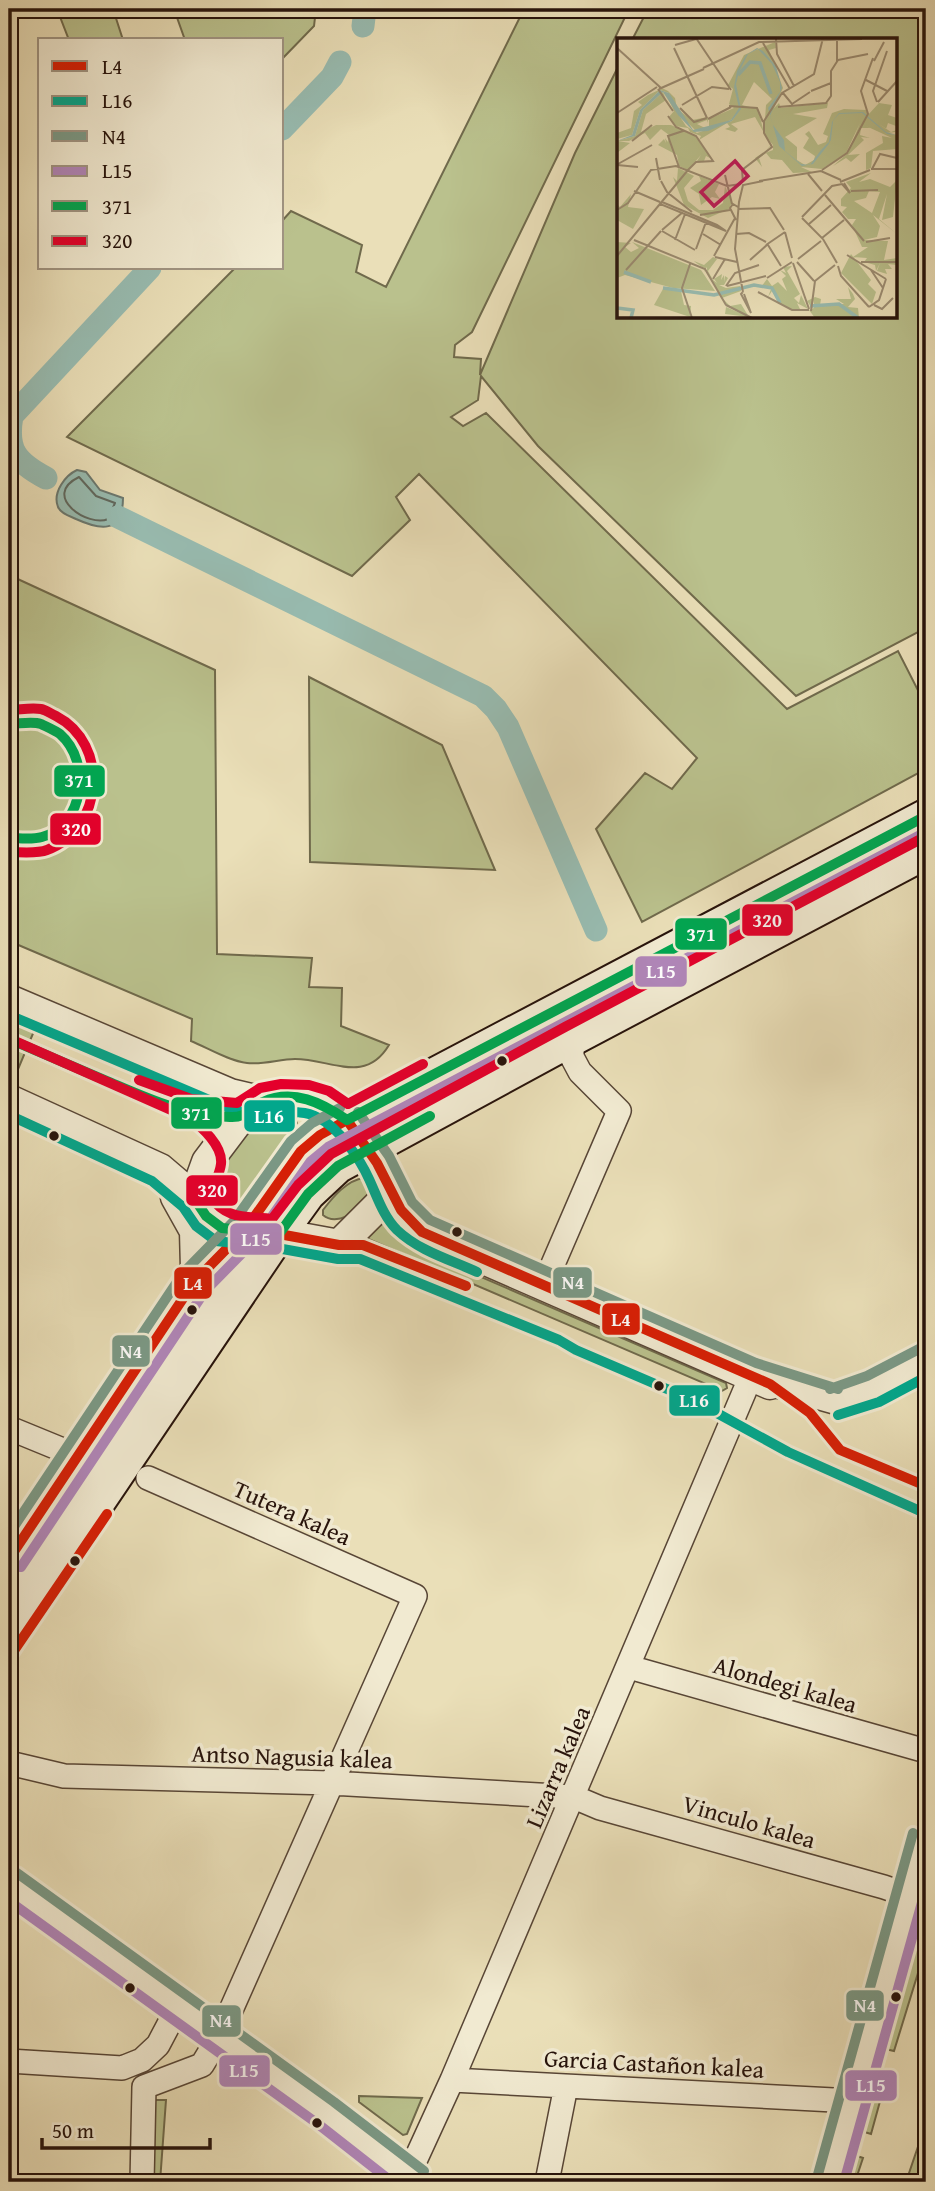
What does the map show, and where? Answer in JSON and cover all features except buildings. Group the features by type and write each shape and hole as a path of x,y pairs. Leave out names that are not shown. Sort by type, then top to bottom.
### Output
{"main road":[{"path":"9,1586 192,1314 260,1206 302,1151 320,1135 926,816"},
{"path":"9,1634 279,1234 308,1194 338,1166 926,852"},
{"path":"9,1884 326,2113 410,2180"}],"street":[{"path":"9,1000 230,1094 263,1102"},
{"path":"544,1285 619,1111 580,1072 572,1058 572,1039"},
{"path":"194,1198 207,1162 241,1117 263,1102 282,1098 307,1099 324,1104 347,1120 381,1170 390,1194 406,1219 422,1232 761,1380 834,1402 873,1389 926,1361"},
{"path":"9,1100 160,1169 194,1198 206,1216 222,1228 279,1234 339,1245 390,1194"},
{"path":"160,1169 195,1231 196,1269 192,1314"},
{"name":"Lizarra kalea","path":"410,2180 629,1667 641,1633 761,1380"},
{"path":"9,1428 70,1453"},
{"name":"Tutera kalea","path":"148,1478 415,1596 331,1783"},
{"name":"Alondegi kalea","path":"629,1667 926,1751"},
{"name":"Antso Nagusia kalea","path":"9,1763 58,1775 331,1783 574,1797"},
{"path":"142,2182 144,2087 202,2065 219,2037 331,1783"},
{"name":"Vinculo kalea","path":"574,1797 612,1811 910,1896"},
{"path":"830,2182 926,1837"},
{"path":"9,2061 122,2068 142,2060 159,2045 178,2007"},
{"name":"Garcia Castañon kalea","path":"452,2080 853,2101"},
{"path":"547,2182 566,2086"}],"green space":[{"path":"57,9 113,9 122,38 68,38"},
{"path":"174,9 316,9 314,26 284,57 284,38 184,38"},
{"path":"524,9 629,9 472,332 455,345 454,357 481,359 480,375 575,153 617,69 617,318 897,318 897,38 633,38 648,9 926,9 926,628 796,696 538,446 481,376 478,400 451,417 463,426 486,413 787,709 898,651 926,706 926,769 642,922 596,829 645,773 672,789 697,758 419,474 396,497 410,520 352,576 67,437 233,270 284,270 284,219 291,211 362,245 356,272 386,287"},
{"path":"9,575 215,670 217,954 312,958 309,987 342,988 341,1026 389,1045 380,1057 358,1067 295,1059 253,1063 233,1060 191,1041 192,1019 9,941"},
{"path":"309,677 442,745 495,870 310,862"},
{"path":"9,1012 37,1024 11,1086 9,1085"},
{"path":"284,1115 293,1116 297,1123 238,1208 225,1206 218,1200 215,1191 224,1158 237,1141 253,1128"},
{"path":"364,1178 372,1188 359,1208 337,1219 323,1215 323,1210 341,1190"},
{"path":"387,1218 399,1234 428,1254 726,1383 727,1388 722,1391 366,1238"},
{"path":"922,1895 926,1896 926,1947 894,2051 881,2048"},
{"path":"874,2072 887,2076 871,2134 858,2130"},
{"path":"359,2096 422,2098 407,2134 403,2135 359,2102"},
{"path":"154,2100 166,2100 160,2182 148,2182"},
{"path":"926,2123 926,2177 924,2182 906,2182"},
{"path":"851,2154 863,2158 855,2182 843,2182"}],"water":[{"path":"77,470 86,472 100,490 123,498 122,510 114,523 101,527 85,523 59,509 58,490"}],"waterway":[{"path":"363,26 365,9"},
{"path":"284,127 332,77 340,62"},
{"path":"46,478 27,466 15,454 11,438 12,416 148,270"},
{"path":"118,517 483,696 508,727 596,930"}],"transit line":[{"name":"320","path":"9,710 43,710 73,729 85,746 92,765 93,786 89,806 80,824 66,839 43,851 9,852"},
{"name":"371","path":"9,724 37,723 60,734 77,760 79,776 75,807 56,831 38,838 9,838"},
{"name":"371","path":"9,1039 137,1094 182,1110 235,1117 244,1115 274,1098 296,1097 317,1103 347,1120 926,816"},
{"name":"L15","path":"21,1567 205,1291 256,1239 311,1161 328,1147 926,832"},
{"name":"320","path":"15,1041 189,1118 219,1150 220,1168 210,1196 216,1204 237,1215 272,1219 298,1185 331,1154 919,840"},
{"name":"L16","path":"9,1015 226,1107 262,1116 297,1112 319,1118 341,1136 354,1154 384,1212 397,1230 425,1249 477,1272"},
{"name":"320","path":"139,1080 191,1099 237,1103 260,1088 281,1084 309,1085 329,1091 348,1104 423,1064"},
{"name":"N4","path":"9,1534 183,1273 234,1221 291,1141 312,1123 340,1108"},
{"name":"N4","path":"358,1112 389,1156 412,1202 430,1220 756,1363 838,1389"},
{"name":"L16","path":"9,1115 152,1181 183,1207 196,1226 216,1241 338,1259 360,1259 559,1340 576,1350 695,1401 788,1452 920,1511"},
{"name":"371","path":"279,1234 308,1194 338,1166 430,1116"},
{"name":"L4","path":"347,1120 377,1163 401,1210 422,1232 770,1384 810,1413 840,1450 926,1486"},
{"name":"L4","path":"9,1559 194,1282 245,1230 301,1151 320,1135 347,1120"},
{"name":"371","path":"194,1198 206,1216 222,1228 279,1234"},
{"name":"L4","path":"279,1234 339,1245 363,1245 466,1286"},
{"name":"N4","path":"830,1389 867,1376 919,1349"},
{"name":"L16","path":"838,1415 879,1402 926,1377"},
{"name":"L4","path":"9,1658 107,1514"},
{"name":"N4","path":"817,2178 913,1833"},
{"name":"N4","path":"17,1873 334,2102 424,2171"},
{"name":"L15","path":"844,2182 926,1888"},
{"name":"L15","path":"9,1901 318,2124 392,2182"}]}
